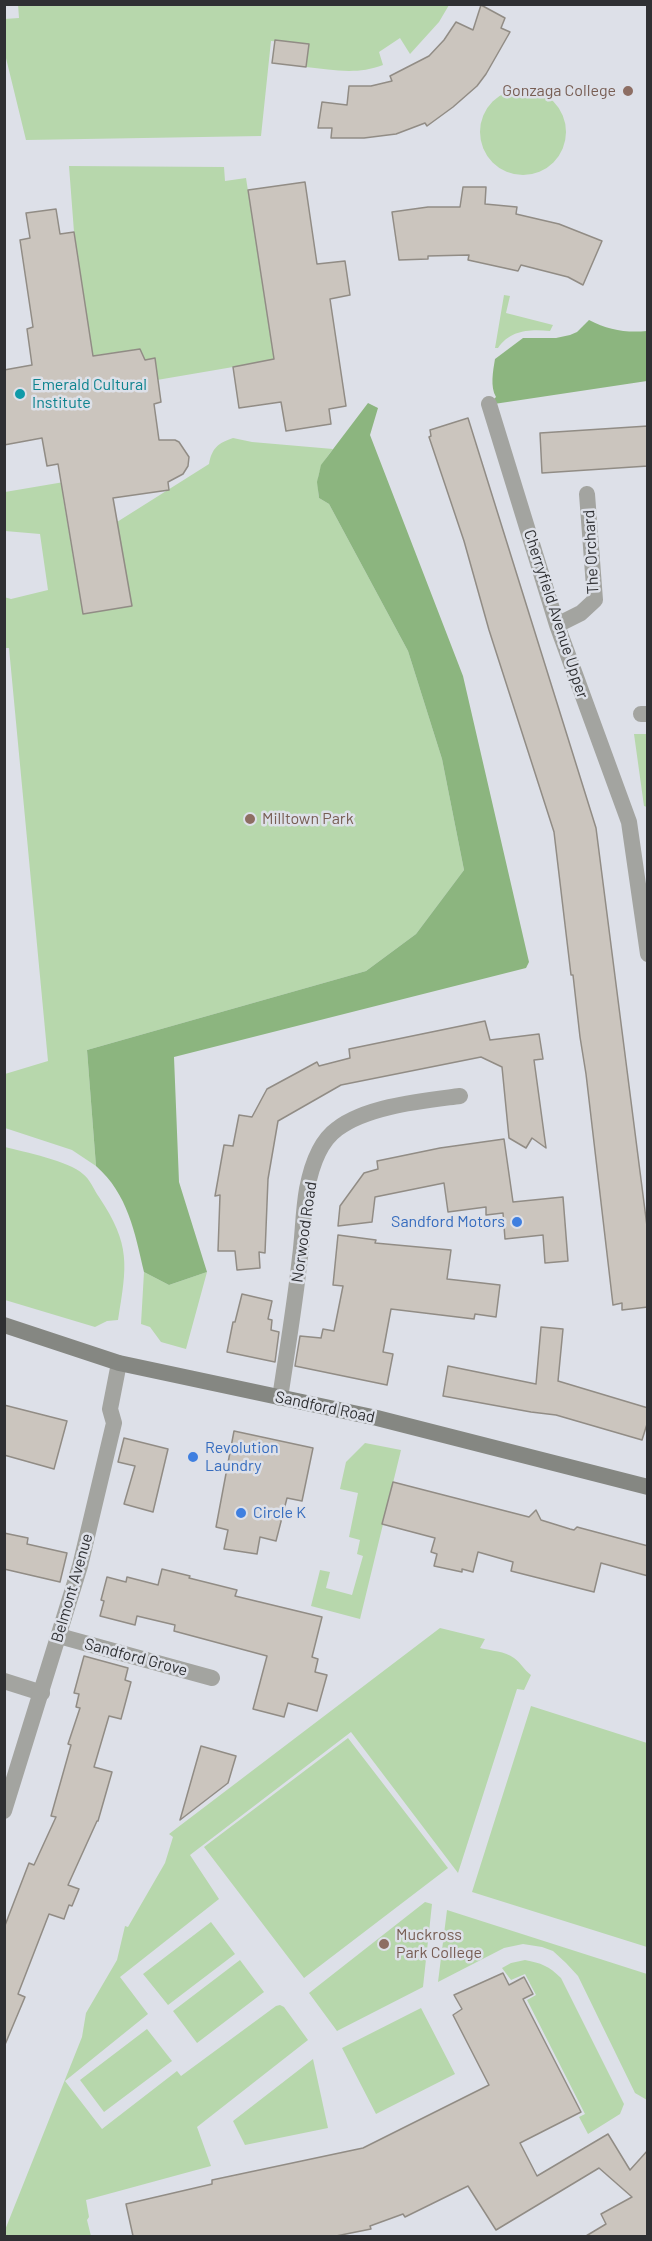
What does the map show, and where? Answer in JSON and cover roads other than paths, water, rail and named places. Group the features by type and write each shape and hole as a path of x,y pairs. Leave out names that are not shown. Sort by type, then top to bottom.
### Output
{"main road":[{"name":"Sandford Road","path":"4,1324 119,1363 377,1418 648,1486"}],"street":[{"name":"Cherryfield Avenue Upper","path":"489,405 557,625 629,822 648,954"},
{"name":"The Orchard","path":"557,625 581,613 595,600 588,494"},
{"name":"Norwood Road","path":"280,1398 307,1188 316,1158 325,1139 338,1128 362,1115 413,1103 460,1096"},
{"name":"Belmont Avenue","path":"4,1811 80,1566 114,1423 110,1409 119,1363"},
{"name":"Sandford Grove","path":"59,1636 212,1678"},
{"path":"4,1681 42,1694"}],"place":[{"name":"Gonzaga College","path":"628,91"},
{"name":"Emerald Cultural Institute","path":"20,394"},
{"name":"Milltown Park","path":"250,819"},
{"name":"Sandford Motors","path":"517,1222"},
{"name":"Revolution Laundry","path":"193,1457"},
{"name":"Circle K","path":"241,1513"},
{"name":"Muckross Park College","path":"384,1944"}]}
